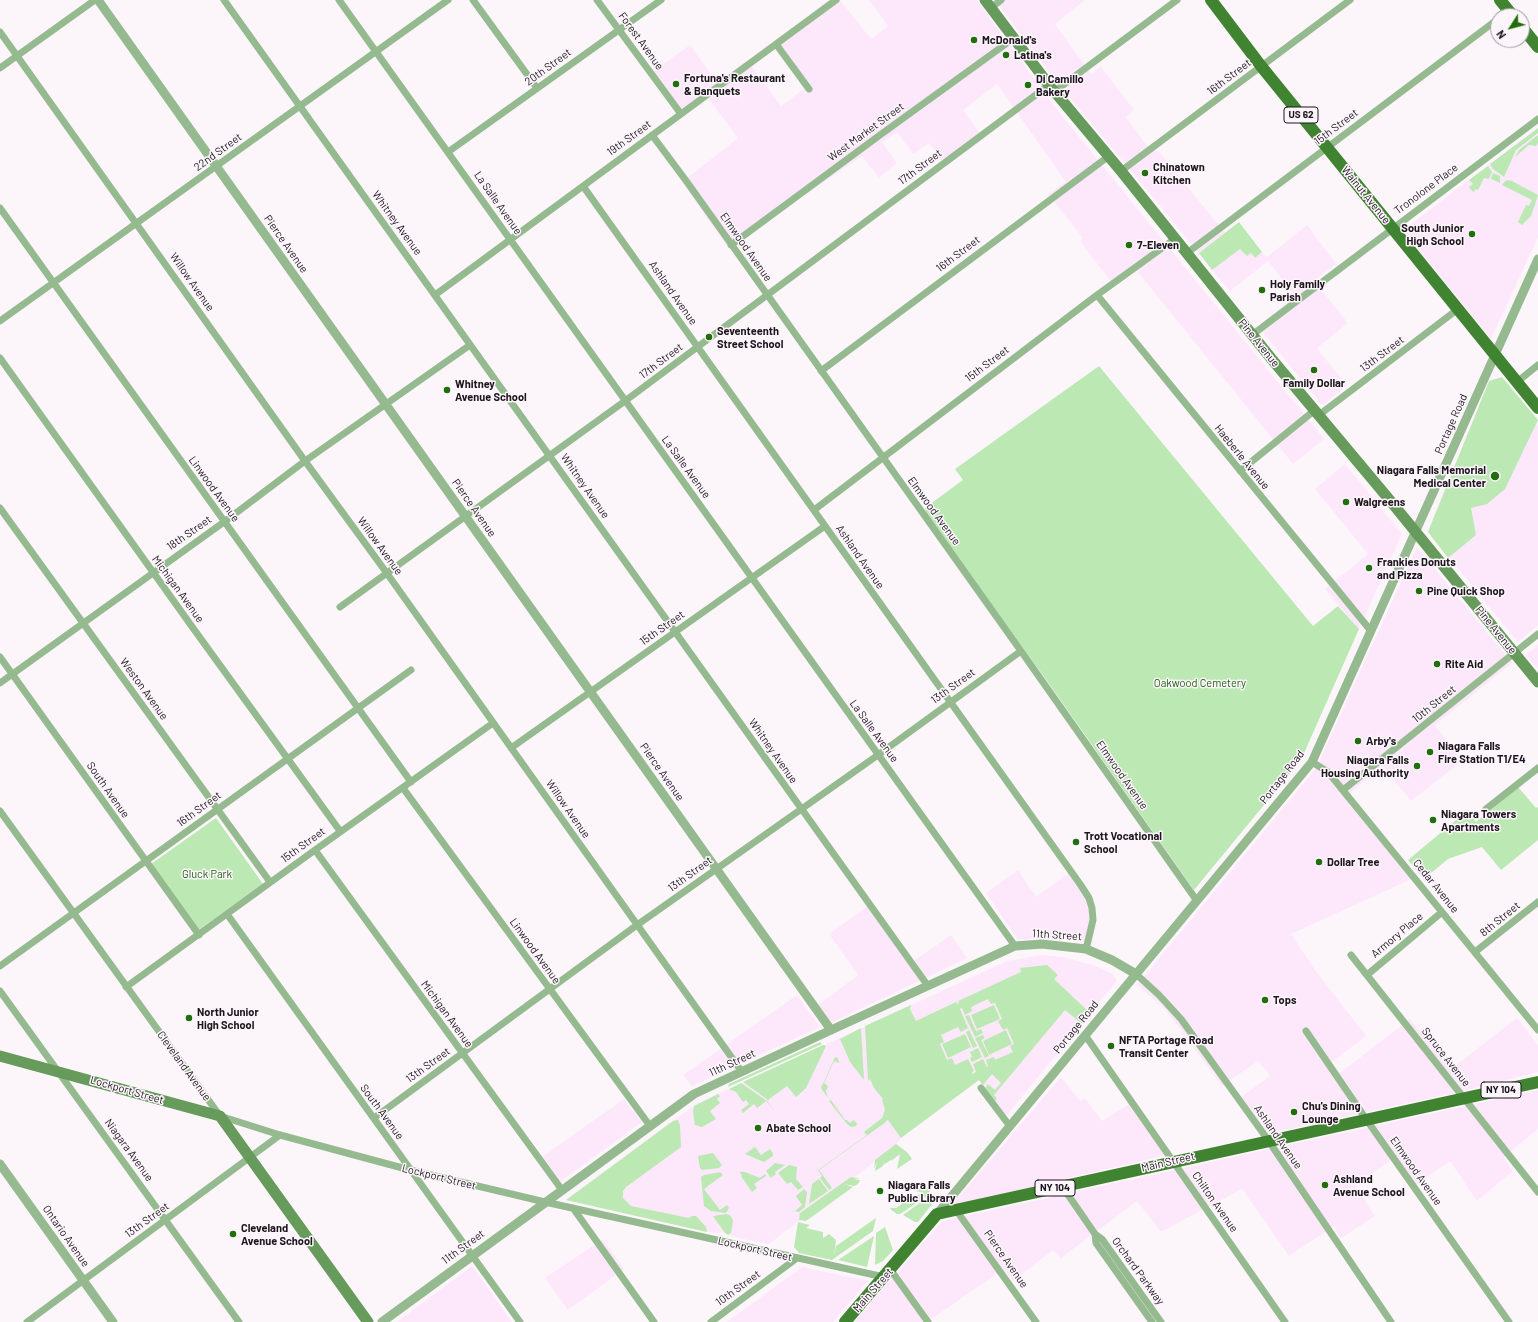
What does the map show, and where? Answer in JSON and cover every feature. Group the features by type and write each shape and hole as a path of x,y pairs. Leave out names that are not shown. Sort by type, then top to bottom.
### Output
{"main road":[{"name":"Walnut Avenue","path":"1211,0 1262,66 1538,408"},
{"name":"Pine Avenue","path":"988,4 1052,88 1176,238 1252,335 1416,532 1538,682"},
{"path":"1530,37 1538,47"},
{"name":"Lockport Street","path":"0,1056 220,1116"},
{"name":"Main Street","path":"845,1322 937,1214 1268,1140 1538,1082"},
{"name":"Cleveland Avenue","path":"220,1116 368,1322"}],"street":[{"path":"0,68 96,0"},
{"name":"Pierce Avenue","path":"96,0 831,1030"},
{"name":"Whitney Avenue","path":"224,0 550,455 800,809 928,986"},
{"name":"La Salle Avenue","path":"339,0 1015,946"},
{"name":"22nd Street","path":"0,321 448,0"},
{"path":"473,0 537,88"},
{"name":"Forest Avenue","path":"597,0 680,114"},
{"name":"20th Street","path":"448,152 661,0"},
{"name":"19th Street","path":"435,295 836,0"},
{"path":"988,4 1001,0"},
{"name":"17th Street","path":"340,607 386,572 625,401 767,295 1052,88 1177,0"},
{"name":"16th Street","path":"1121,171 1350,0"},
{"name":"15th Street","path":"1187,253 1490,25"},
{"name":"Willow Avenue","path":"0,32 742,1072"},
{"name":"West Market Street","path":"731,245 1014,38"},
{"path":"776,44 809,89"},
{"name":"Tronolone Place","path":"1252,335 1538,119"},
{"name":"Elmwood Avenue","path":"652,135 1021,651 1197,901"},
{"name":"16th Street","path":"821,371 1108,156"},
{"name":"Ashland Avenue","path":"583,186 1089,898 1093,920 1086,949"},
{"name":"Linwood Avenue","path":"0,208 411,782"},
{"name":"15th Street","path":"814,510 882,457 1176,238"},
{"name":"Portage Road","path":"937,1214 1312,762 1538,260"},
{"name":"Haeberle Avenue","path":"1098,295 1371,631"},
{"name":"13th Street","path":"1240,471 1317,412 1458,310"},
{"name":"18th Street","path":"0,683 224,522 305,461 470,345"},
{"name":"Michigan Avenue","path":"0,358 340,832"},
{"path":"1517,382 1538,365"},
{"name":"Weston Avenue","path":"0,508 270,882"},
{"name":"15th Street","path":"511,748 825,526"},
{"name":"10th Street","path":"1343,790 1538,634"},
{"name":"13th Street","path":"374,1118 637,925 878,755 1021,651"},
{"name":"South Avenue","path":"0,657 199,935"},
{"name":"16th Street","path":"0,966 411,670"},
{"name":"15th Street","path":"126,987 314,850 493,723"},
{"name":"Cedar Avenue","path":"1312,762 1328,772 1538,1030"},
{"path":"1486,809 1538,768"},
{"name":"Linwood Avenue","path":"403,788 650,1126"},
{"name":"Cleveland Avenue","path":"0,811 220,1116"},
{"name":"Michigan Avenue","path":"314,850 562,1190"},
{"name":"8th Street","path":"1475,952 1538,902"},
{"name":"Armory Place","path":"1367,975 1442,912"},
{"name":"South Avenue","path":"227,914 520,1322"},
{"name":"11th Street","path":"382,1322 694,1094 831,1030 1015,946 1042,944 1086,949 1112,960 1136,974"},
{"name":"Spruce Avenue","path":"1351,955 1538,1192"},
{"name":"Ashland Avenue","path":"1136,974 1159,995 1181,1019 1268,1140 1392,1322"},
{"name":"Niagara Avenue","path":"0,991 239,1322"},
{"name":"Elmwood Avenue","path":"1306,1031 1509,1322"},
{"name":"Chilton Avenue","path":"1085,1035 1284,1322"},
{"path":"981,1088 1010,1125"},
{"name":"Lockport Street","path":"220,1116 280,1135 410,1170 545,1202 797,1258 887,1273"},
{"name":"13th Street","path":"27,1322 280,1135"},
{"name":"Ontario Avenue","path":"0,1164 113,1322"},
{"name":"Orchard Parkway","path":"1062,1186 1095,1234 1102,1239 1136,1293 1152,1322"},
{"path":"573,1208 654,1322"},
{"name":"Pierce Avenue","path":"956,1210 1036,1322"},
{"name":"10th Street","path":"711,1322 797,1258"},
{"path":"887,1273 928,1322"},
{"name":"Orchard Parkway","path":"1136,1293 1161,1322"}],"shaded area":[{"path":"829,0 840,0 871,39 888,26 869,0 977,0 1054,106 1324,439 1293,464 1133,266 1111,282 1080,241 1083,238 1048,194 1066,182 997,84 963,110 984,139 946,166 929,143 913,154 897,132 882,142 897,163 879,178 862,156 728,248 682,182 738,138 708,98 681,118 648,75 690,45 717,83 747,60 781,106 804,89 772,43"},
{"path":"995,0 1085,0 1055,24 1091,74 1101,67 1134,110 1126,117 1147,146 1160,153 1225,233 1199,253 1055,80"},
{"name":"South Junior High School","path":"1538,128 1538,237 1491,339 1403,230"},
{"path":"1307,225 1336,264 1314,281 1348,323 1317,348 1347,386 1324,404 1321,404 1258,326 1295,296 1268,261 1230,291 1212,270 1240,248 1251,253 1255,258 1262,252 1267,257"},
{"name":"Niagara Falls Memorial Medical Center","path":"1499,378 1538,425 1538,625 1518,642 1430,534 1429,528 1491,380"},
{"path":"1345,464 1402,534 1359,629 1325,589 1368,554 1315,489"},
{"path":"1417,547 1512,663 1435,725 1462,761 1411,801 1383,766 1347,795 1414,878 1291,934 1315,970 1366,1036 1332,1062 1340,1073 1410,1019 1452,1068 1517,1018 1538,1045 1538,1072 1468,1090 1267,1134 1241,1097 1270,1076 1258,1061 1222,1086 1165,1009 1137,985 1316,768"},
{"path":"1538,645 1538,669 1526,655"},
{"path":"1018,870 1036,897 1073,870 1089,894 1095,927 1092,944 1070,939 1045,938 1018,940 986,893"},
{"path":"872,903 912,962 951,935 967,958 831,1023 818,1005 858,975 829,934"},
{"path":"1042,955 1063,957 1093,965 1112,974 1116,979 1116,982 1006,1116 979,1080 901,1138 896,1145 769,1244 738,1238 725,1233 707,1232 566,1200 696,1104 1007,961"},
{"path":"797,995 820,1027 692,1086 683,1075"},
{"path":"1061,1077 1080,1101 1085,1098 1102,1121 1134,1101 1171,1154 951,1206"},
{"path":"1538,1090 1538,1129 1504,1157 1513,1171 1477,1201 1450,1161 1414,1186 1393,1159 1355,1185 1375,1216 1340,1239 1334,1226 1289,1256 1242,1189 1161,1232 1137,1201 1061,1258 1053,1250 1013,1281 1004,1269 927,1322 854,1322 942,1221"},
{"path":"624,1099 642,1122 560,1182 542,1157"},
{"path":"603,1239 624,1269 568,1310 545,1278"},
{"path":"472,1266 512,1322 397,1322"},
{"path":"802,1267 868,1281 833,1322 727,1322"}],"green space":[{"path":"1538,128 1538,133 1516,150 1504,177 1493,169 1490,164"},
{"path":"1538,135 1538,143 1536,146 1529,145 1515,157 1519,150"},
{"path":"1488,166 1492,172 1489,179 1484,178 1478,190 1475,189 1474,192 1472,191 1469,187 1473,184 1469,180"},
{"path":"1493,173 1500,176 1500,183 1491,179"},
{"path":"1507,180 1512,181 1538,195 1531,216 1522,225 1518,222 1526,205 1529,206 1532,200 1502,185"},
{"path":"1239,222 1262,252 1255,258 1251,253 1247,256 1240,249 1212,270 1199,253"},
{"name":"Oakwood Cemetery","path":"1099,366 1313,626 1338,606 1359,629 1301,760 1194,890 1045,678 925,512 926,507 963,480 955,469"},
{"path":"1502,377 1538,420 1505,489 1487,504 1471,508 1476,535 1448,558 1428,532 1489,381"},
{"path":"1518,787 1536,808 1538,807 1538,840 1501,870 1482,847 1448,859 1424,879 1408,860 1468,810 1476,822"},
{"name":"Gluck Park","path":"216,818 263,884 198,930 151,864"},
{"path":"1047,965 1058,975 1054,979 1089,1012 1096,1007 1082,1024 1065,1010 994,1095 997,1099 995,1101 985,1088 988,1084 995,1090 1001,1083 992,1074 983,1085 979,1080 901,1138 888,1120 886,1121 886,1122 819,1170 832,1188 829,1190 820,1178 822,1176 818,1170 867,1135 864,1132 882,1118 885,1110 883,1099 874,1088 870,1079 868,1081 865,1026 911,1005 910,1009 916,1021 956,1002 958,1004 958,1001 1021,972 1020,968","holes":["988,999 991,1004 995,1003 1002,1019 998,1021 1003,1030 1007,1028 1014,1044 1010,1046 1013,1052 995,1060 994,1057 986,1060 988,1067 983,1059 973,1064 976,1072 972,1074 974,1071 968,1059 955,1065 952,1058 947,1060 940,1044 944,1042 941,1035 958,1027 961,1032 968,1028 960,1009 962,1008 965,1015 972,1011 971,1007"]},
{"path":"994,1005 1000,1019 977,1029 971,1015"},
{"path":"969,1015 976,1031 981,1029 983,1033 975,1037 965,1016"},
{"path":"861,1028 864,1080 850,1062 840,1039"},
{"path":"969,1030 977,1046 973,1048 966,1032"},
{"path":"1006,1030 1012,1044 989,1055 983,1041"},
{"path":"965,1034 971,1047 948,1058 942,1044"},
{"path":"983,1035 985,1038 981,1040 989,1056 985,1058 975,1038"},
{"path":"820,1042 822,1044 728,1087 729,1084"},
{"path":"823,1045 826,1046 806,1088 796,1097 787,1086 768,1100 743,1082"},
{"path":"978,1048 982,1057 972,1062 970,1052"},
{"path":"835,1057 838,1058 839,1063 834,1061 824,1083 828,1086 826,1091 828,1098 821,1088"},
{"path":"741,1083 767,1101 776,1113 766,1101 757,1108 754,1104 743,1113 741,1110 749,1104 746,1100 743,1102 736,1092 729,1089"},
{"path":"718,1094 720,1096 717,1099 720,1103 710,1111 716,1119 702,1127 695,1125 693,1112 694,1106"},
{"path":"831,1100 845,1120 850,1123 854,1120 857,1124 856,1126 851,1127 847,1124 829,1101"},
{"path":"678,1120 680,1125 681,1147 626,1187 623,1191 623,1198 631,1206 689,1218 696,1216 706,1227 707,1232 566,1200 673,1121"},
{"path":"896,1144 907,1152 912,1159 897,1169 900,1154 891,1161 893,1149 891,1160 875,1171 877,1161 874,1169 875,1160"},
{"path":"755,1147 761,1155 770,1149 773,1156 764,1162 745,1154"},
{"path":"713,1153 722,1165 719,1168 702,1170 700,1168 698,1156"},
{"path":"775,1163 785,1165 775,1172 776,1174 771,1178 766,1171"},
{"path":"789,1165 797,1167 796,1179 803,1187 798,1190 791,1182 787,1184 778,1173"},
{"path":"720,1172 723,1175 704,1189 720,1210 727,1205 729,1208 726,1213 711,1211 704,1206 701,1177"},
{"path":"739,1172 745,1172 760,1178 765,1174 766,1176 754,1184 757,1188 752,1192"},
{"path":"851,1177 860,1179 852,1179 860,1180 858,1184 854,1186 844,1184 853,1187 806,1221 799,1220 800,1213"},
{"path":"819,1179 828,1191 809,1204 812,1184"},
{"path":"924,1182 930,1191 927,1196 900,1214 897,1214 890,1209 896,1208 902,1204 893,1202 898,1198 897,1195 913,1198 921,1193 924,1193 912,1190"},
{"path":"804,1189 807,1192 805,1207 799,1212 795,1211 802,1205 796,1196"},
{"path":"935,1194 937,1198 918,1222 915,1222 903,1215 928,1197"},
{"path":"727,1214 731,1216 733,1221 731,1233 728,1235 713,1216"},
{"path":"876,1218 873,1231 832,1260 799,1253 794,1247 798,1222 810,1225 806,1228 823,1232 823,1238 829,1234 836,1240 834,1257 836,1246"},
{"path":"885,1227 893,1250 883,1261 875,1265 876,1233"},
{"path":"874,1236 867,1267 838,1260"}],"place":[{"name":"McDonald's","path":"974,40"},
{"name":"Latina's","path":"1006,55"},
{"name":"Fortuna's Restaurant & Banquets","path":"676,84"},
{"name":"Di Camillo Bakery","path":"1028,85"},
{"name":"Chinatown Kitchen","path":"1145,173"},
{"name":"South Junior High School","path":"1472,234"},
{"name":"7-Eleven","path":"1129,245"},
{"name":"Holy Family Parish","path":"1262,290"},
{"name":"Seventeenth Street School","path":"709,337"},
{"name":"Family Dollar","path":"1314,370"},
{"name":"Whitney Avenue School","path":"447,390"},
{"name":"Niagara Falls Memorial Medical Center","path":"1495,476"},
{"name":"Walgreens","path":"1346,502"},
{"name":"Frankies Donuts and Pizza","path":"1369,568"},
{"name":"Pine Quick Shop","path":"1419,591"},
{"name":"Rite Aid","path":"1437,664"},
{"name":"Arby's","path":"1358,741"},
{"name":"Niagara Falls Fire Station T1/E4","path":"1430,752"},
{"name":"Niagara Falls Housing Authority","path":"1417,766"},
{"name":"Niagara Towers Apartments","path":"1433,820"},
{"name":"Trott Vocational School","path":"1076,842"},
{"name":"Dollar Tree","path":"1319,862"},
{"name":"Tops","path":"1265,1000"},
{"name":"North Junior High School","path":"189,1018"},
{"name":"NFTA Portage Road Transit Center","path":"1111,1046"},
{"name":"Chu's Dining Lounge","path":"1294,1112"},
{"name":"Abate School","path":"758,1128"},
{"name":"Ashland Avenue School","path":"1325,1185"},
{"name":"Niagara Falls Public Library","path":"880,1191"},
{"name":"Cleveland Avenue School","path":"233,1234"}]}
